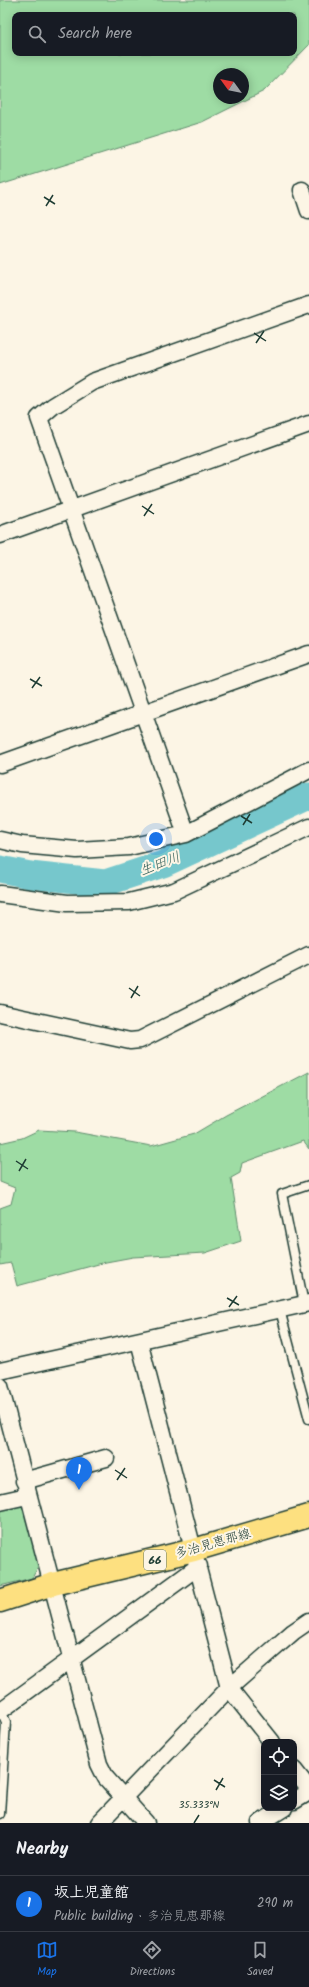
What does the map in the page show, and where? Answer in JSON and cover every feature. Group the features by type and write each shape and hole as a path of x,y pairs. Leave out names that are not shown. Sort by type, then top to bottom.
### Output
{"main road":[{"name":"多治見恵那線","path":"0,1601 53,1584 196,1558 309,1516"}],"street":[{"path":"302,190 309,210"},
{"path":"186,834 39,418 53,406 92,382 309,305"},
{"path":"0,535 309,424"},
{"path":"0,764 309,654"},
{"path":"0,840 22,845 77,850 129,847 186,834 309,770"},
{"path":"0,894 66,903 129,902 174,891 309,827"},
{"path":"0,1013 130,1041 140,1040 309,955"},
{"path":"0,1371 306,1304"},
{"path":"139,1341 229,1688 270,1739"},
{"path":"0,1386 25,1488 53,1584 99,1764 106,1778 146,1823"},
{"path":"0,1502 25,1488 106,1458"},
{"path":"0,1711 72,1658 196,1558"},
{"path":"99,1823 229,1688 293,1632 309,1621"},
{"path":"296,1775 305,1796"},
{"path":"260,1823 279,1811"}],"lane":[{"path":"306,1304 282,1194 309,1185"},
{"path":"280,1310 309,1419"},
{"path":"0,1711 6,1722 0,1814"}],"green space":[{"path":"0,0 309,0 309,45 264,91 249,98 249,68 213,68 213,104 238,104 202,122 0,185"},
{"path":"309,1072 309,1149 303,1141 242,1163 240,1173 231,1178 241,1241 205,1253 133,1257 106,1262 17,1286 11,1263 0,1265 0,1208 11,1204 15,1188 0,1182 0,1143 22,1138 39,1130 75,1132 151,1146 194,1134 226,1115"},
{"path":"23,1505 41,1562 32,1578 0,1586 0,1510"}],"waterway":[{"name":"生田川","path":"0,869 30,875 105,883 163,864 309,796"}],"place":[{"name":"坂上児童館","path":"79,1490"}]}
